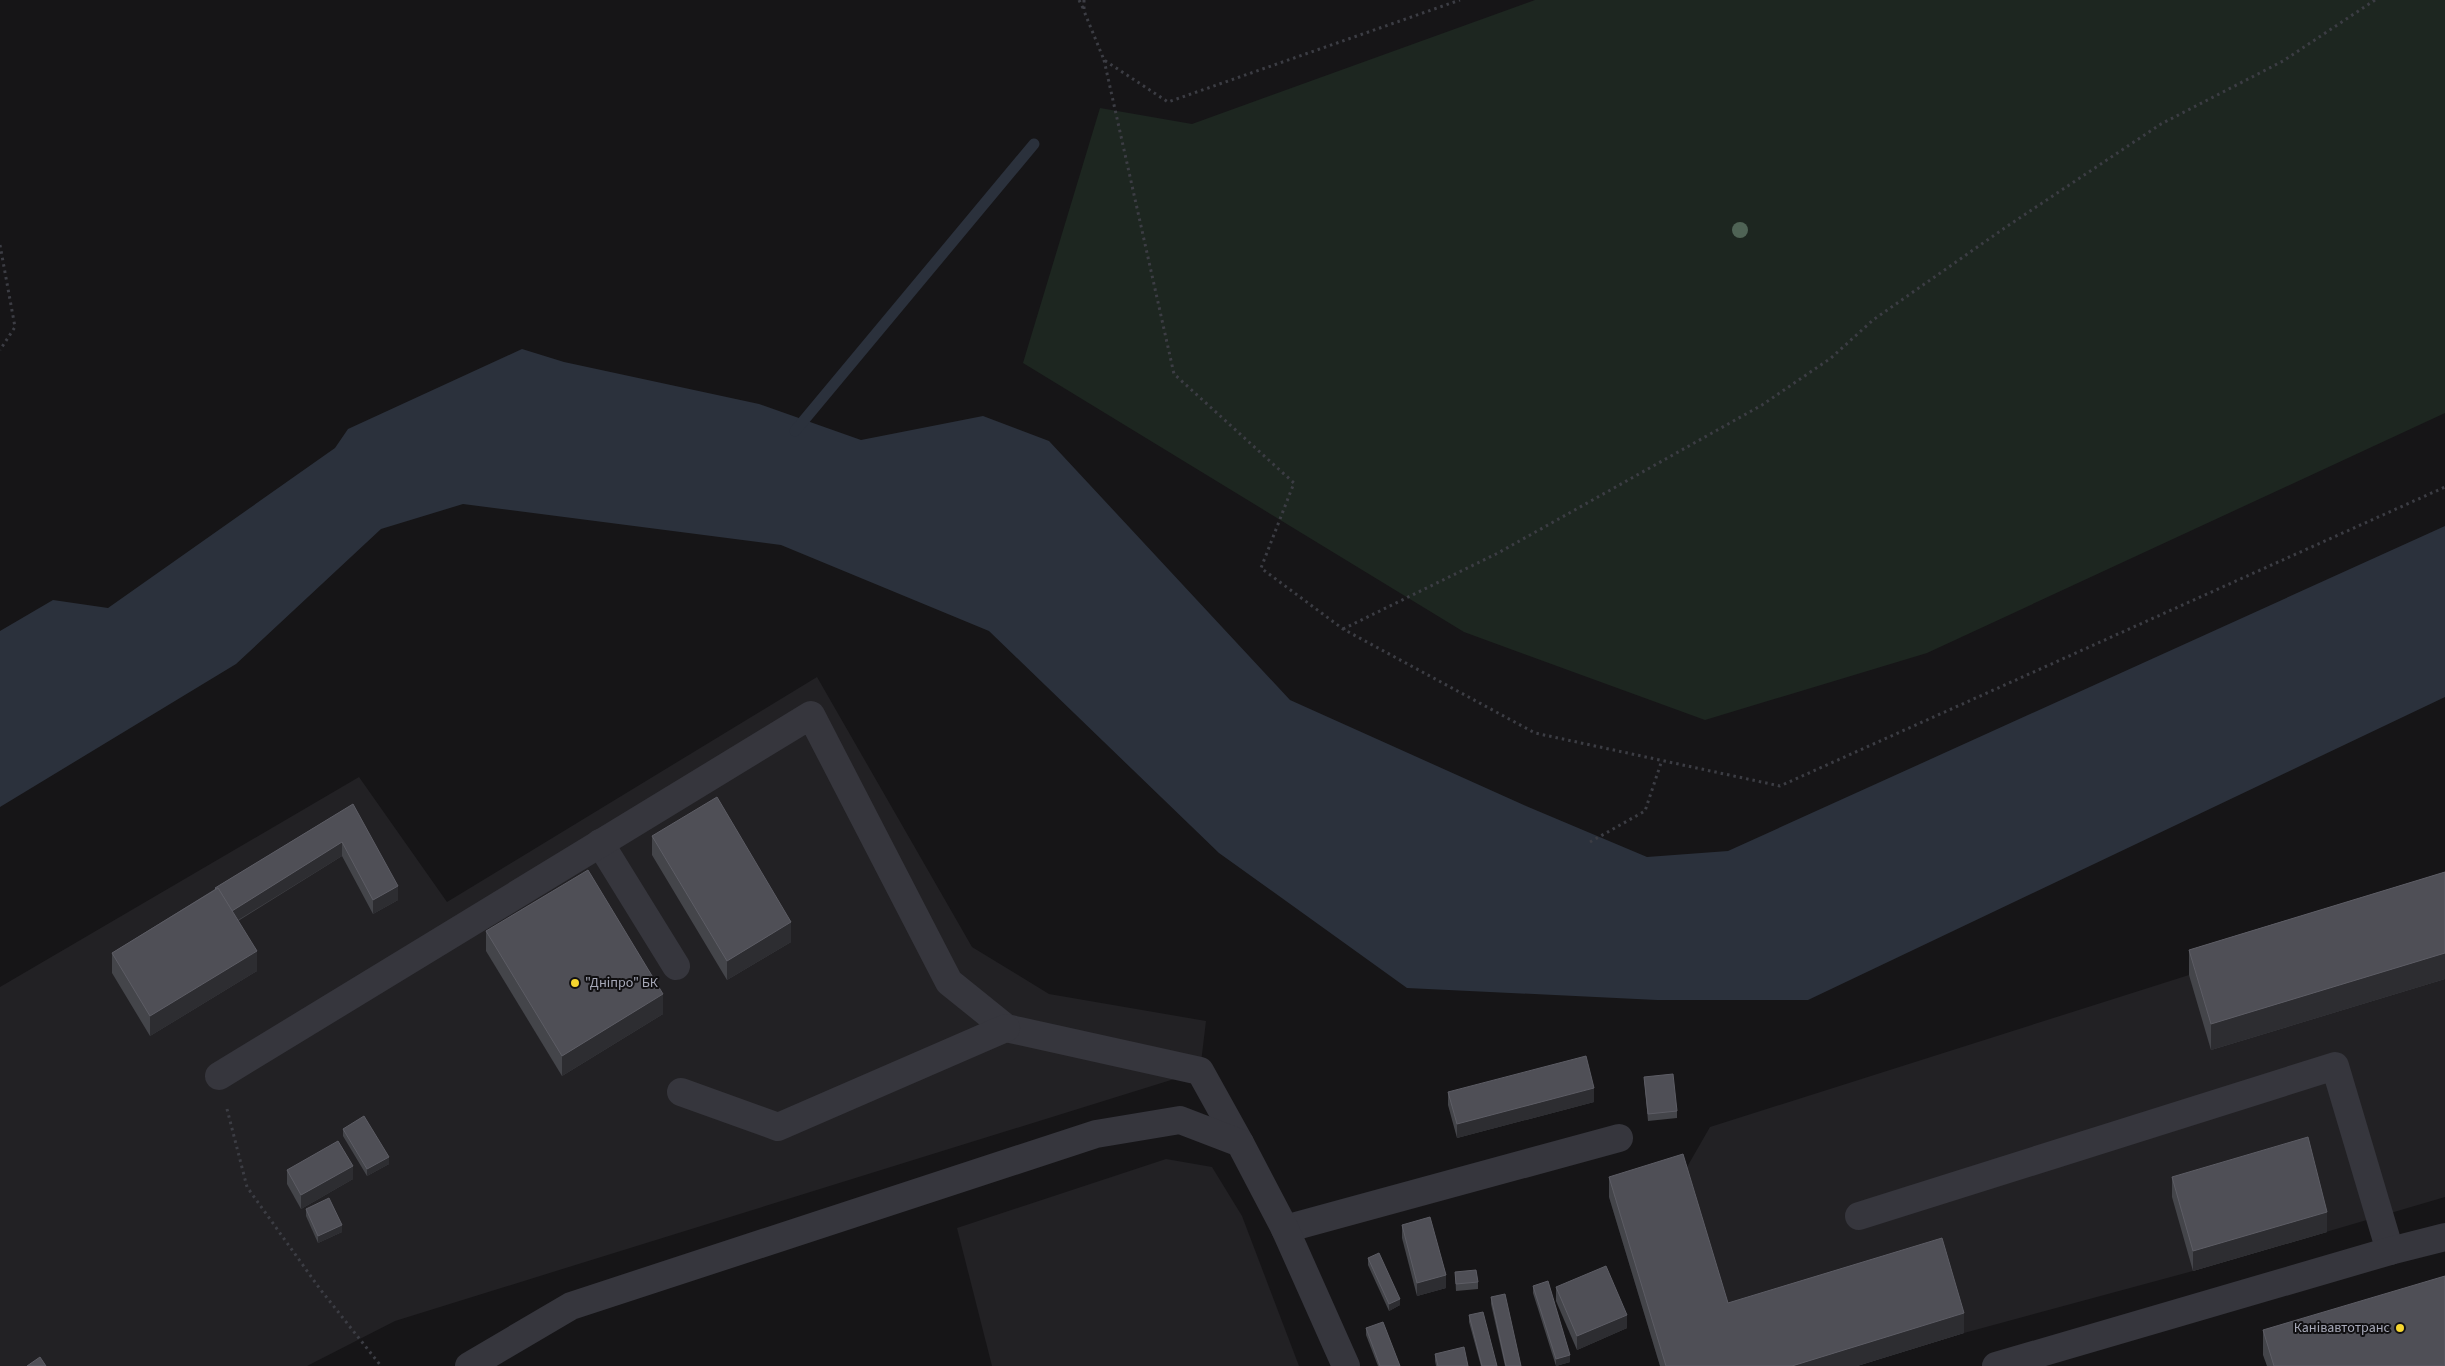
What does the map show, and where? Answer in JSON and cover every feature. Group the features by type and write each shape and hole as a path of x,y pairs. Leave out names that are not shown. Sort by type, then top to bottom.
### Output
{"street":[{"path":"219,1076 811,715 949,982 1006,1028 1200,1071 1285,1229 1346,1366"},
{"path":"600,842 676,966"},
{"path":"681,1092 778,1127 1006,1028"},
{"path":"1859,1216 2335,1066 2390,1251"},
{"path":"469,1366 571,1306 1096,1134 1180,1120 1240,1143"},
{"path":"1285,1229 1619,1138"},
{"path":"1996,1366 2390,1251 2445,1237"}],"path":[{"path":"1079,0 1104,60 1174,374 1294,483 1261,568 1343,629 1535,733 1780,786 2445,487"},
{"path":"1084,0 1084,11"},
{"path":"1104,60 1168,102 1460,0"},
{"path":"1343,629 1498,554 1762,405 1830,358 1881,314 2006,227 2161,124 2283,61 2375,0"},
{"path":"0,245 15,327 0,350"},
{"path":"1590,842 1645,811 1662,760"},
{"path":"219,1076 247,1187 320,1289 381,1366"}],"shaded area":[{"path":"1535,0 2445,0 2445,413 1927,653 1705,720 1464,632 1023,363 1100,108 1192,124"},
{"path":"522,349 564,362 759,404 861,440 983,416 1049,441 1290,700 1526,806 1647,857 1728,851 2445,526 2445,697 1808,1000 1657,1000 1407,988 1219,853 989,631 781,545 463,504 381,529 236,664 0,807 0,631 53,600 108,608 335,448 348,429"},
{"path":"817,677 972,947 1049,994 1206,1021 1200,1071 395,1321 307,1366 0,1366 0,987 359,777 447,902"},
{"path":"2445,897 2445,1197 2193,1271 1964,1333 1858,1366 1660,1366 1609,1197 1683,1174 1710,1127 2189,975"},
{"path":"1166,1159 1212,1167 1242,1216 1299,1366 992,1366 957,1228"}],"building":[{"path":"717,797 791,922 727,961 652,836"},
{"path":"353,804 398,886 373,900 342,842 232,911 218,888 215,888"},
{"name":"\"Дніпро\" БК","path":"588,870 663,994 562,1056 486,931"},
{"path":"2445,872 2445,953 2211,1024 2189,950"},
{"path":"218,888 257,951 150,1016 112,953"},
{"path":"1586,1056 1594,1088 1457,1124 1448,1092"},
{"path":"1673,1074 1677,1111 1648,1114 1644,1077"},
{"path":"364,1116 389,1157 367,1169 343,1129"},
{"path":"2308,1137 2327,1212 2193,1251 2172,1177"},
{"path":"338,1141 353,1166 301,1195 287,1170"},
{"path":"1683,1154 1728,1303 1942,1238 1964,1313 1792,1366 1666,1366 1609,1177"},
{"path":"329,1198 342,1225 318,1236 306,1209"},
{"path":"1430,1217 1446,1275 1417,1283 1402,1225"},
{"path":"1379,1253 1400,1299 1389,1304 1368,1258"},
{"path":"1606,1266 1627,1315 1577,1336 1556,1287"},
{"path":"1476,1270 1478,1282 1456,1284 1455,1272"},
{"name":"Канівавтотранс","path":"2445,1276 2445,1366 2274,1366 2263,1330"},
{"path":"1548,1281 1570,1355 1556,1359 1533,1286"},
{"path":"1505,1294 1521,1366 1506,1366 1491,1297"},
{"path":"1483,1312 1497,1366 1482,1366 1469,1315"},
{"path":"1383,1322 1400,1366 1380,1366 1366,1328"},
{"path":"1464,1347 1468,1366 1438,1366 1435,1354"},
{"path":"40,1357 46,1366 27,1366"}],"waterway":[{"path":"795,431 1034,144"}],"place":[{"name":"\"Дніпро\" БК","path":"575,983"},
{"name":"Канівавтотранс","path":"2400,1328"}]}
